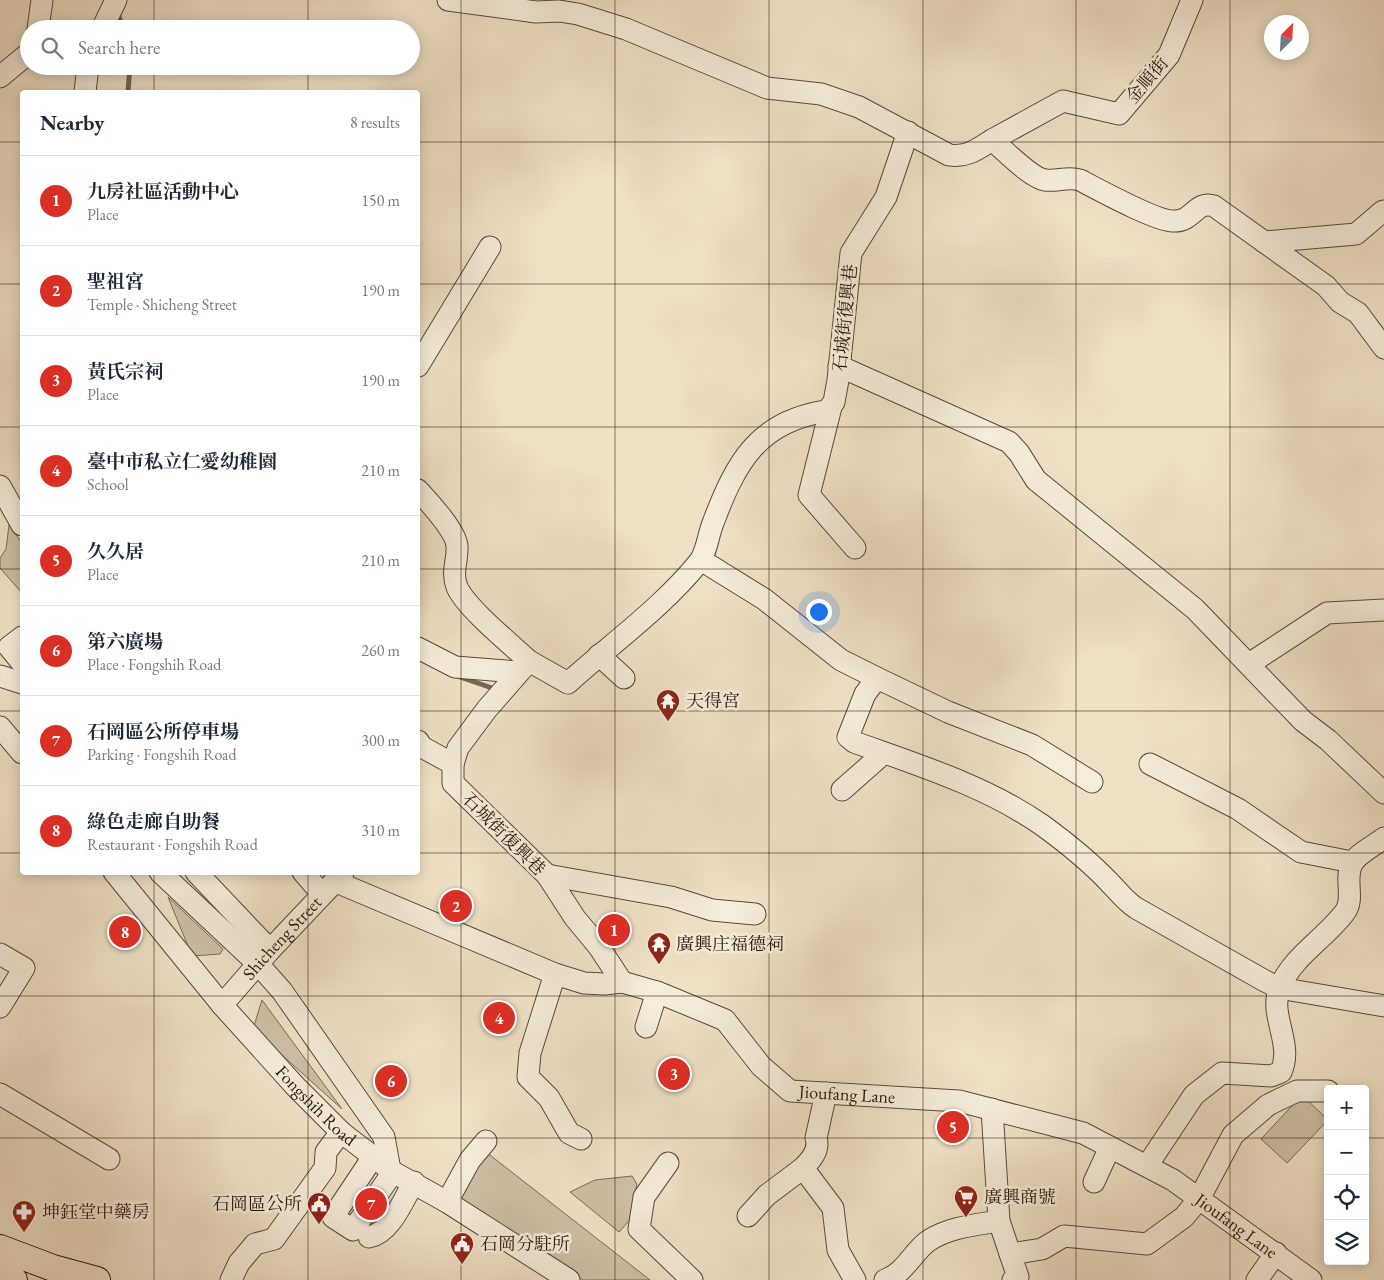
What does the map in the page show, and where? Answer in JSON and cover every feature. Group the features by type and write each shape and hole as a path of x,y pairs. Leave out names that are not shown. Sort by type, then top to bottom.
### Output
{"main road":[{"path":"0,1248 53,1268 98,1280"},
{"path":"0,1275 14,1280"}],"street":[{"path":"39,20 42,0"},
{"path":"448,0 536,12 558,11 578,14 626,29 767,88 820,94 859,107 949,155 959,157 970,154 992,140 1034,175 1046,180 1070,177 1080,180 1171,221 1190,218 1200,206 1207,204 1214,206 1326,286 1340,302 1358,313 1384,348"},
{"name":"金順街","path":"992,140 1063,101 1119,114 1169,55 1192,0"},
{"path":"106,20 115,2"},
{"path":"0,77 20,60"},
{"path":"85,90 87,75"},
{"name":"石城街復興巷","path":"855,548 809,495 838,380 851,253 886,197 908,132"},
{"path":"1264,242 1356,234 1383,211"},
{"path":"420,363 490,247"},
{"path":"839,366 1009,442 1019,453 1036,480 1195,609 1303,721 1328,740 1384,793"},
{"path":"420,649 455,667 524,666 568,683 678,586 701,560 713,523 744,458 768,432 777,426 827,411 831,407"},
{"path":"0,486 20,521"},
{"path":"420,492 443,518 458,545 453,570 458,588 478,614 524,666"},
{"path":"701,560 764,599 841,660 948,712 1032,745 1092,782"},
{"path":"1248,664 1327,613 1384,610"},
{"path":"20,638 9,647 20,661"},
{"path":"599,655 624,678"},
{"path":"420,744 453,764 458,748 486,709 524,666"},
{"path":"0,676 20,682"},
{"path":"878,678 865,694 848,737 854,742 959,781 1019,810 1044,827 1109,880 1128,903 1279,988 1384,1006"},
{"path":"0,727 20,752"},
{"path":"0,744 20,753"},
{"path":"842,790 884,753"},
{"name":"石城街復興巷","path":"453,764 453,783 547,875 575,918 604,945 622,982"},
{"path":"1150,764 1238,809 1301,852 1352,862"},
{"path":"1147,1166 1194,1095 1222,1073 1271,1076 1281,1072 1286,1062 1286,1050 1280,1033 1277,1009 1279,988 1298,960 1346,912 1349,901 1352,862 1384,838"},
{"name":"Fongshih Road","path":"116,875 222,1005 296,1087 342,1132 392,1171 447,1202 569,1280"},
{"path":"164,875 264,957"},
{"path":"198,875 264,957 282,991 384,1136 392,1171 372,1204 361,1234"},
{"path":"312,875 333,882"},
{"path":"547,875 671,897 712,910 755,914"},
{"name":"Shicheng Street","path":"222,1005 333,882"},
{"name":"Jioufang Lane","path":"333,882 554,974 584,983 604,984 622,982 657,992 725,1020 761,1066 790,1091 959,1101 1082,1133 1173,1180 1311,1280"},
{"path":"0,954 24,968 0,1007"},
{"path":"554,974 530,1053 528,1077 549,1098 569,1132 581,1139"},
{"path":"646,1026 657,992"},
{"path":"1010,1254 1042,1249 1064,1236 1147,1244 1184,1217 1199,1199 1233,1135 1268,1105 1297,1091 1324,1091"},
{"path":"748,1216 767,1195 803,1168 813,1158 818,1143 816,1138 826,1093"},
{"path":"0,1094 109,1159"},
{"path":"992,1109 999,1221 1018,1277 1013,1280"},
{"path":"231,1280 239,1263 255,1244 274,1239 325,1168 326,1152 342,1132"},
{"path":"447,1202 470,1160 486,1141"},
{"path":"1094,1182 1110,1147"},
{"path":"373,1157 333,1217 361,1234 378,1236 386,1228 414,1182"},
{"path":"668,1163 644,1197 639,1229 692,1280"},
{"path":"803,1168 833,1208 838,1250 855,1280"},
{"path":"352,1190 372,1204"},
{"path":"885,1280 896,1276 928,1241 957,1227 999,1221"},
{"path":"1257,1280 1276,1253"}],"shaded area":[{"path":"9,525 20,540 20,591 0,568 0,558 6,549"},
{"path":"168,897 223,949 220,954 192,956"},
{"path":"262,1000 342,1109 253,1029"},
{"path":"1302,1095 1324,1116 1324,1124 1287,1163 1261,1139"},
{"path":"486,1152 650,1280 583,1280 456,1202"},
{"path":"632,1176 637,1184 629,1221 619,1232 570,1192 595,1180"}],"waterway":[{"path":"118,13 120,20"},
{"path":"128,90 129,75"},
{"path":"457,676 495,689"}],"place":[{"name":"天得宮","path":"668,722"},
{"name":"聖祖宮","path":"456,906"},
{"name":"九房社區活動中心","path":"614,930"},
{"name":"綠色走廊自助餐","path":"125,932"},
{"name":"廣興庄福德祠","path":"659,965"},
{"name":"臺中市私立仁愛幼稚園","path":"499,1018"},
{"name":"黃氏宗祠","path":"674,1074"},
{"name":"第六廣場","path":"391,1081"},
{"name":"久久居","path":"953,1127"},
{"name":"石岡區公所停車場","path":"371,1204"},
{"name":"廣興商號","path":"966,1218"},
{"name":"石岡區公所","path":"319,1225"},
{"name":"坤鈺堂中藥房","path":"24,1233"},
{"name":"石岡分駐所","path":"462,1265"}]}
